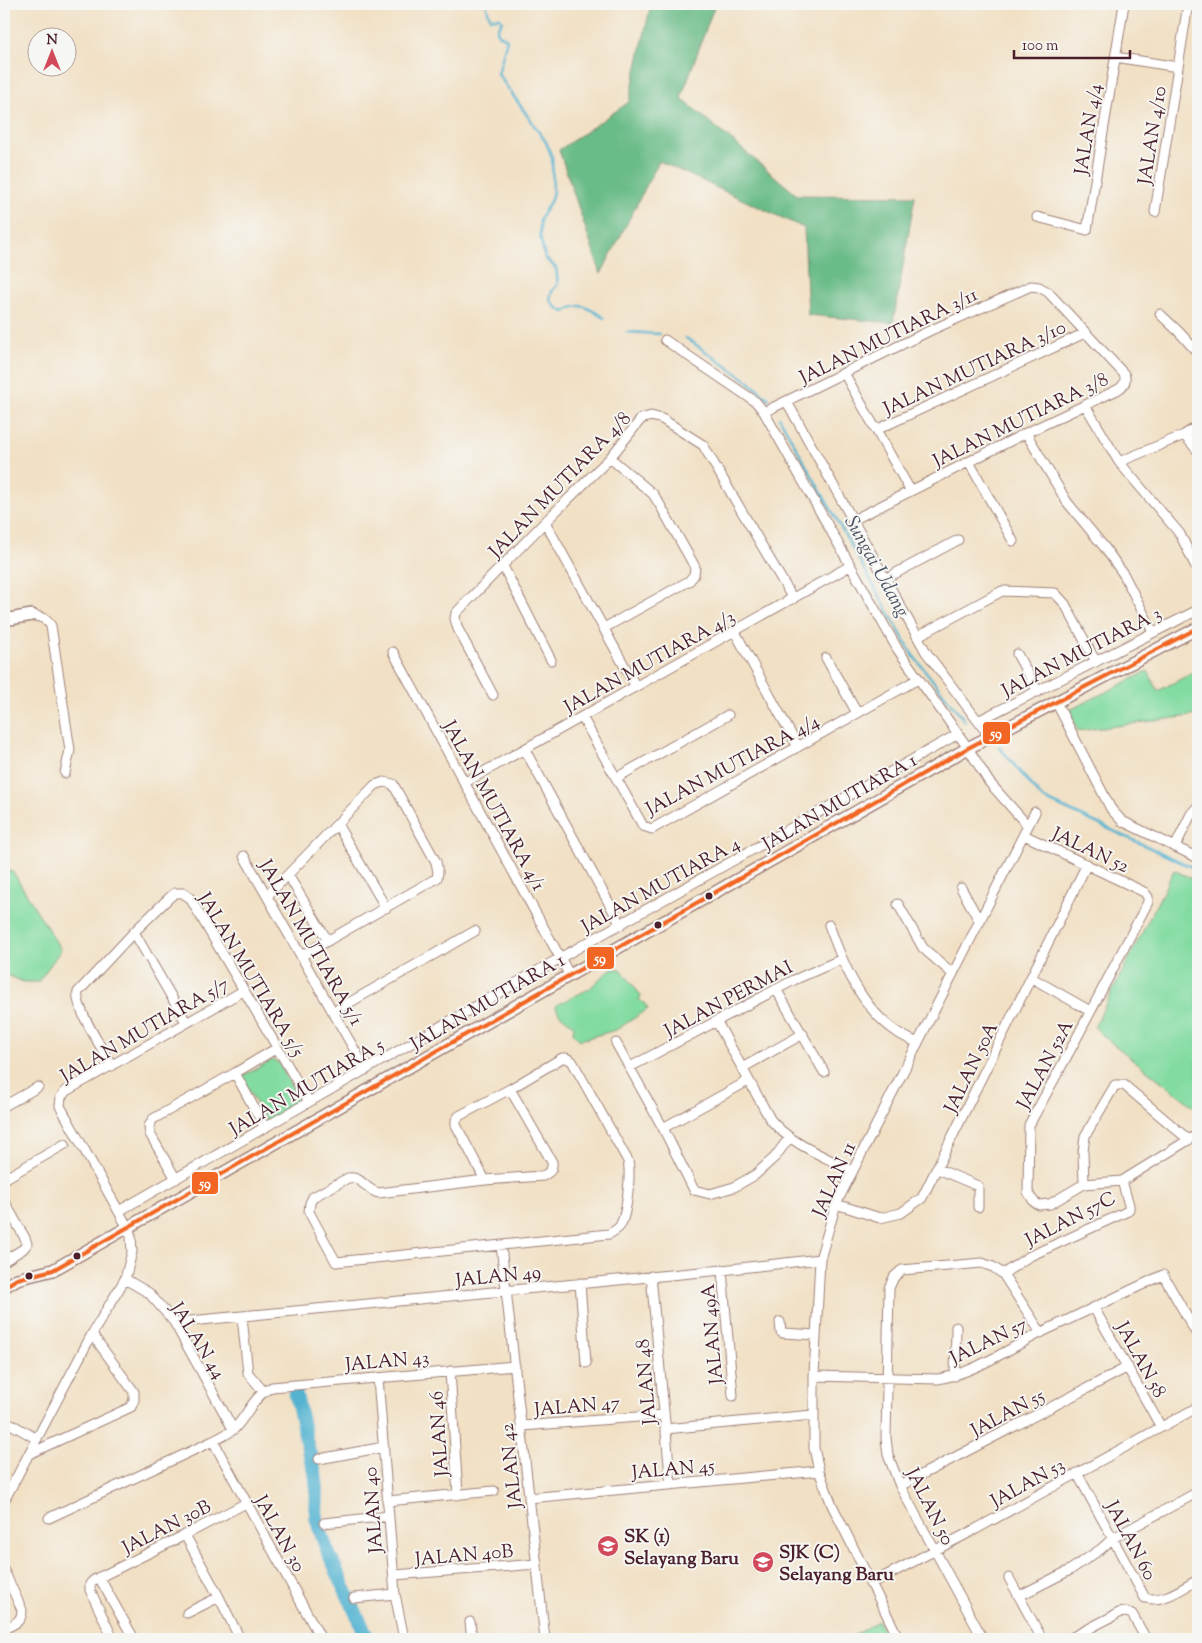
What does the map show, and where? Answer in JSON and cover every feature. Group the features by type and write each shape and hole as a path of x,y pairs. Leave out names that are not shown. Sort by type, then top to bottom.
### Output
{"street":[{"name":"JALAN 4/4","path":"1037,217 1087,230 1124,4"},
{"name":"JALAN 4/10","path":"1154,212 1188,4"},
{"path":"1115,56 1178,67"},
{"name":"JALAN MUTIARA 3/8","path":"853,520 910,490 1122,387 1125,380 1124,374 1044,289 1034,286 1026,288"},
{"name":"JALAN MUTIARA 3/11","path":"764,412 929,331 1026,288"},
{"path":"1160,314 1198,354"},
{"name":"JALAN MUTIARA 3/10","path":"876,430 1085,333"},
{"path":"665,340 756,402 764,412 898,650 968,748 989,782 1026,830"},
{"path":"844,373 910,490"},
{"path":"787,402 926,652 990,737"},
{"path":"1086,405 1119,462 1180,534 1198,571"},
{"name":"JALAN MUTIARA 4/8","path":"493,696 458,629 455,619 456,613 610,458 641,419 651,416 662,419 703,445 792,599"},
{"path":"1119,462 1184,435 1198,426"},
{"path":"1026,433 1067,502 1105,548 1124,576 1153,632"},
{"path":"1184,435 1198,451"},
{"path":"604,628 689,581 694,575 696,567 653,494 610,458"},
{"path":"969,462 1013,541"},
{"path":"545,522 636,687"},
{"path":"885,578 958,540"},
{"path":"503,566 551,660"},
{"name":"JALAN MUTIARA 4/3","path":"464,783 850,566"},
{"path":"918,636 1002,591 1055,593 1065,604 1096,662"},
{"name":"JALAN MUTIARA 3","path":"978,721 1198,610"},
{"path":"4,620 32,615 41,616 51,626 70,750 66,773"},
{"name":"JALAN MUTIARA 1","path":"4,1286 17,1279 53,1270 968,748 1198,628"},
{"path":"734,632 798,747"},
{"name":"JALAN MUTIARA 4/1","path":"393,652 570,974"},
{"path":"1017,654 1038,692"},
{"path":"826,658 857,713"},
{"name":"JALAN MUTIARA 4/4","path":"582,717 643,826 652,829 918,679"},
{"path":"1056,702 1111,808 1122,821 1198,858"},
{"path":"616,778 728,715"},
{"name":"JALAN MUTIARA 4","path":"560,958 958,734"},
{"path":"525,750 621,925"},
{"path":"267,896 375,785 384,782 392,784 436,862 438,872 435,880 301,956"},
{"path":"1175,847 1191,814 1198,806"},
{"name":"JALAN 11","path":"899,1639 832,1505 819,1471 814,1448 814,1376 820,1259 836,1204 1035,812"},
{"path":"337,824 386,908"},
{"name":"JALAN 52","path":"1026,830 1087,864 1144,892"},
{"name":"JALAN MUTIARA 5/1","path":"244,856 366,1070"},
{"name":"JALAN 50A","path":"836,1204 880,1218 901,1213 922,1198 938,1169 1087,864"},
{"path":"288,875 328,941"},
{"path":"961,888 980,922"},
{"name":"JALAN MUTIARA 5/5","path":"112,1066 81,1010 77,999 78,994 134,932 175,893 179,892 187,894 309,1102"},
{"name":"JALAN 52A","path":"1144,892 1148,897 1148,902 1029,1125 1028,1192 1034,1202 1040,1205 1050,1204 1084,1184 1122,1181 1198,1134"},
{"path":"898,904 924,948 953,974"},
{"path":"829,925 842,959 858,989 877,1016 898,1033 918,1043"},
{"path":"333,1012 475,931"},
{"path":"134,932 186,1022"},
{"name":"JALAN MUTIARA 5","path":"119,1211 560,958"},
{"name":"JALAN PERMAI","path":"630,1067 794,980 842,959"},
{"path":"1032,978 1090,1011"},
{"path":"776,990 824,1072"},
{"name":"JALAN MUTIARA 5/7","path":"5,1497 92,1334 125,1279 132,1252 131,1236 128,1228 60,1104 61,1097 64,1092 243,991"},
{"path":"717,1022 748,1081 778,1130 789,1138 852,1171"},
{"path":"742,1068 803,1034"},
{"path":"616,1043 663,1128 694,1190 710,1194 734,1187 755,1175 775,1157 789,1138"},
{"path":"176,1179 150,1134 149,1126 152,1119 277,1048"},
{"path":"485,1180 456,1125 456,1120 459,1116 562,1058 572,1061 628,1161 630,1180 622,1223 618,1229 609,1234 336,1262 309,1212 313,1196 352,1177 357,1178 373,1192 379,1193 485,1180 543,1176 552,1168 552,1162 510,1089"},
{"path":"235,1073 265,1128"},
{"path":"663,1128 748,1081"},
{"path":"1084,1184 1083,1152 1086,1136 1115,1085 1124,1085 1188,1140"},
{"path":"4,1106 38,1087"},
{"path":"4,1179 65,1144"},
{"path":"938,1169 978,1186 978,1206"},
{"name":"JALAN 57C","path":"1003,1274 1028,1258 1126,1212 1129,1209 1129,1205 1122,1181"},
{"path":"4,1201 27,1244 23,1249 4,1261"},
{"name":"JALAN 42","path":"501,1245 546,1639"},
{"name":"JALAN 49","path":"180,1322 820,1259"},
{"name":"JALAN 50","path":"982,1639 900,1486 888,1455 889,1288 894,1277 902,1270 982,1264 1003,1274"},
{"name":"JALAN 49A","path":"722,1270 733,1396"},
{"path":"1003,1274 1041,1333"},
{"name":"JALAN 57","path":"814,1376 938,1379 955,1376 1163,1274 1198,1336"},
{"name":"JALAN 48","path":"651,1276 671,1485"},
{"name":"JALAN 44","path":"125,1279 149,1293 174,1322 233,1429"},
{"path":"580,1283 586,1363"},
{"name":"JALAN 58","path":"1094,1308 1162,1427"},
{"path":"49,1518 213,1442 233,1429 257,1396 263,1391 248,1373 242,1316"},
{"path":"780,1322 783,1334 816,1334"},
{"path":"955,1376 956,1327"},
{"path":"29,1454 131,1407 134,1400 134,1392 92,1334"},
{"name":"JALAN 43","path":"263,1391 272,1387 516,1366"},
{"name":"JALAN 55","path":"900,1486 1128,1367"},
{"name":"JALAN 46","path":"450,1371 458,1494"},
{"name":"JALAN 40","path":"378,1378 395,1594 404,1639"},
{"name":"JALAN 53","path":"870,1584 1198,1407"},
{"name":"JALAN 47","path":"522,1426 664,1414"},
{"path":"665,1429 813,1415"},
{"path":"4,1420 37,1439"},
{"name":"JALAN 30","path":"213,1442 321,1639"},
{"path":"319,1459 384,1447"},
{"name":"JALAN 45","path":"529,1498 819,1471"},
{"name":"JALAN 60","path":"1077,1473 1145,1598 1152,1600 1162,1599 1198,1580"},
{"path":"388,1501 494,1491"},
{"path":"1019,1596 1070,1570 1113,1538 1198,1492"},
{"name":"JALAN 30B","path":"99,1577 246,1503"},
{"path":"324,1523 389,1516"},
{"path":"185,1535 240,1639"},
{"name":"JALAN 40B","path":"394,1575 537,1564"},
{"path":"4,1571 22,1610 22,1617 18,1622 4,1629"},
{"path":"113,1639 90,1590 90,1584 99,1577 134,1639"},
{"path":"1009,1578 1042,1639"},
{"path":"354,1598 395,1594"},
{"path":"187,1613 219,1597"},
{"path":"1069,1639 1119,1613 1126,1612 1132,1614 1146,1639"},
{"path":"470,1622 472,1639"}],"green space":[{"path":"651,4 713,4 714,7 681,98 797,195 915,196 893,323 808,315 804,228 659,161 601,274 559,150 629,102"},
{"path":"1198,670 1198,715 1078,731 1068,711 1148,671 1158,691"},
{"path":"4,870 13,872 61,950 38,982 24,982 4,974"},
{"path":"1174,870 1198,882 1198,1110 1094,1027"},
{"path":"611,969 621,969 641,996 639,1000 648,1009 616,1030 580,1040 573,1033 574,1026 558,1012 556,1005 589,989"},
{"path":"272,1060 278,1062 299,1099 297,1106 267,1122 241,1077"},
{"path":"878,1621 888,1639 848,1639"}],"waterway":[{"name":"Sungai Udang","path":"486,4 490,18 500,18 502,21 497,29 498,34 507,39 498,74 546,142 552,157 553,191 551,200 540,219 540,236 545,258 556,268 558,284 552,291 550,300 564,312 570,308 580,306 604,318"},
{"name":"Sungai Udang","path":"627,332 659,334"},
{"name":"Sungai Udang","path":"686,338 748,381 769,399"},
{"name":"Sungai Udang","path":"779,417 912,654 965,721"},
{"name":"Sungai Udang","path":"999,747 1042,798 1198,870"},
{"path":"295,1391 315,1472 317,1489 316,1517 327,1550 368,1639"}],"transit line":[{"name":"59","path":"4,1287 17,1279 53,1270 968,748 1198,628"}],"place":[{"name":"SK (1) Selayang Baru","path":"608,1546"},
{"name":"SJK (C) Selayang Baru","path":"763,1562"}]}
